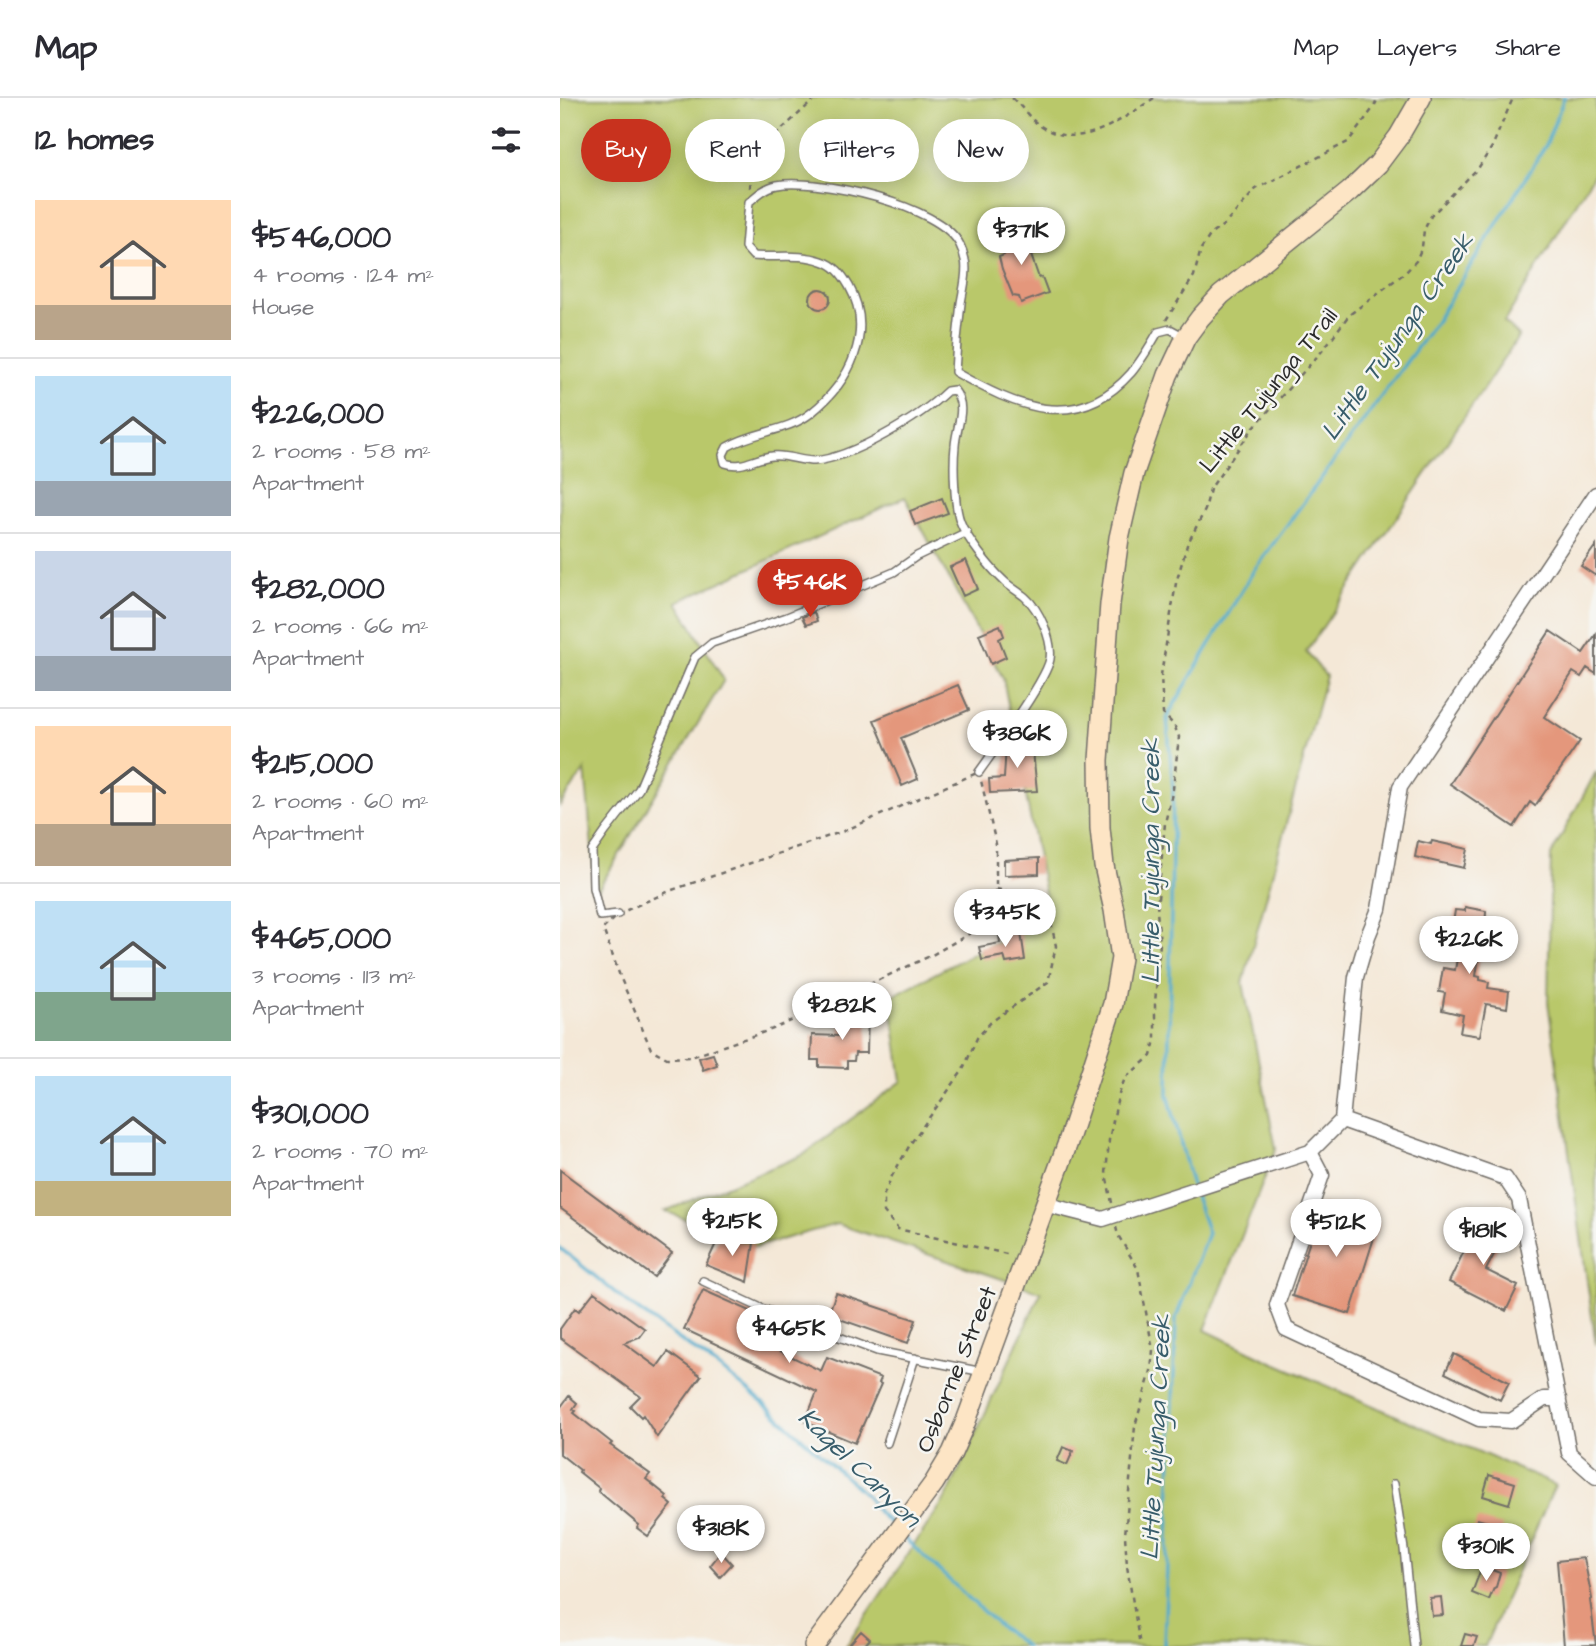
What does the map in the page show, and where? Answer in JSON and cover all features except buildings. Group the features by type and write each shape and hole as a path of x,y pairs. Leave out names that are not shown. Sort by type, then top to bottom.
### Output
{"main road":[{"name":"Osborne Street","path":"814,1646 913,1513 952,1453 1067,1145 1113,1004 1121,958 1104,866 1099,814 1099,760 1110,604 1119,538 1134,473 1168,375 1186,337 1221,295 1350,191 1378,164 1422,98"}],"street":[{"path":"1044,1204 1103,1219 1310,1152 1342,1120 1356,977 1379,909 1400,788 1596,494"},
{"path":"1342,1120 1505,1178 1519,1199 1569,1453 1596,1477"},
{"path":"1310,1152 1322,1175 1277,1305 1286,1329 1479,1419 1511,1421 1544,1399 1559,1399"}],"lane":[{"path":"979,772 1039,682 1050,659 1045,624 1027,598 1003,580 960,520 955,483 955,445 962,411 958,396 954,390 947,391 901,426 842,454 815,461 774,455 736,466 725,463 723,455 727,447 757,434 798,422 826,398 842,381 851,363 861,330 857,301 840,271 824,261 800,256 753,256 744,247 749,202 757,194 775,186 804,184 845,190 892,202 940,222 958,242 966,261 956,339 955,372 1002,397 1037,409 1067,410 1090,404 1109,393 1131,372 1158,332 1170,329 1186,337"},
{"path":"618,914 600,916 593,888 592,851 639,789 695,657 712,643 787,617 894,572 916,556 967,532"},
{"path":"703,1282 761,1308 877,1351 983,1372"},
{"path":"887,1443 915,1358"},
{"path":"1394,1484 1405,1549 1414,1646"}],"path":[{"path":"749,202 752,168 769,141 816,98"},
{"path":"1012,98 1039,125 1061,135 1085,135 1112,127 1154,98"},
{"path":"1158,332 1194,276 1201,249 1211,234 1225,224 1256,189 1348,142 1378,98"},
{"name":"Little Tujunga Trail","path":"1140,1646 1126,1566 1125,1535 1135,1426 1151,1371 1153,1350 1138,1269 1118,1235 1106,1174 1108,1140 1125,1077 1151,1056 1155,1040 1160,943 1157,911 1165,823 1173,789 1179,737 1174,725 1163,714 1161,675 1176,583 1187,545 1205,510 1210,489 1253,428 1323,350 1349,315 1406,272 1416,261 1422,247 1424,230 1431,216 1479,167 1492,147 1513,98"},
{"path":"979,772 996,844 996,889 988,915 974,931 776,1028 691,1057 667,1058 651,1049 603,929 618,914 672,890 844,831 979,772"},
{"path":"996,889 1025,895 1049,913 1056,946 1048,982 991,1022 977,1038 963,1070 911,1143 892,1176 884,1194 884,1212 898,1229 1025,1258"}],"green space":[{"path":"560,98 1596,98 1596,171 1504,322 1519,336 1306,652 1326,676 1243,983 1276,1149 1205,1330 1555,1485 1485,1646 846,1646 947,1496 1041,1292 837,1224 755,1247 665,1211 803,1155 902,1081 890,997 1049,914 1003,678 905,497 677,602 724,680 596,893 585,769 560,805"},
{"path":"1596,772 1596,1345 1548,1002 1551,855"}],"waterway":[{"name":"Little Tujunga Creek","path":"1192,1186 1168,1094 1173,789 1167,717 1254,570 1435,323 1546,145 1564,98"},
{"name":"Little Tujunga Creek","path":"1164,1646 1176,1318 1208,1233 1194,1193"},
{"name":"Kagel Canyon","path":"560,1248 628,1303 721,1369 763,1403 868,1497 875,1509 893,1526"},
{"name":"Kagel Canyon","path":"903,1537 1001,1628 1026,1646"}]}
